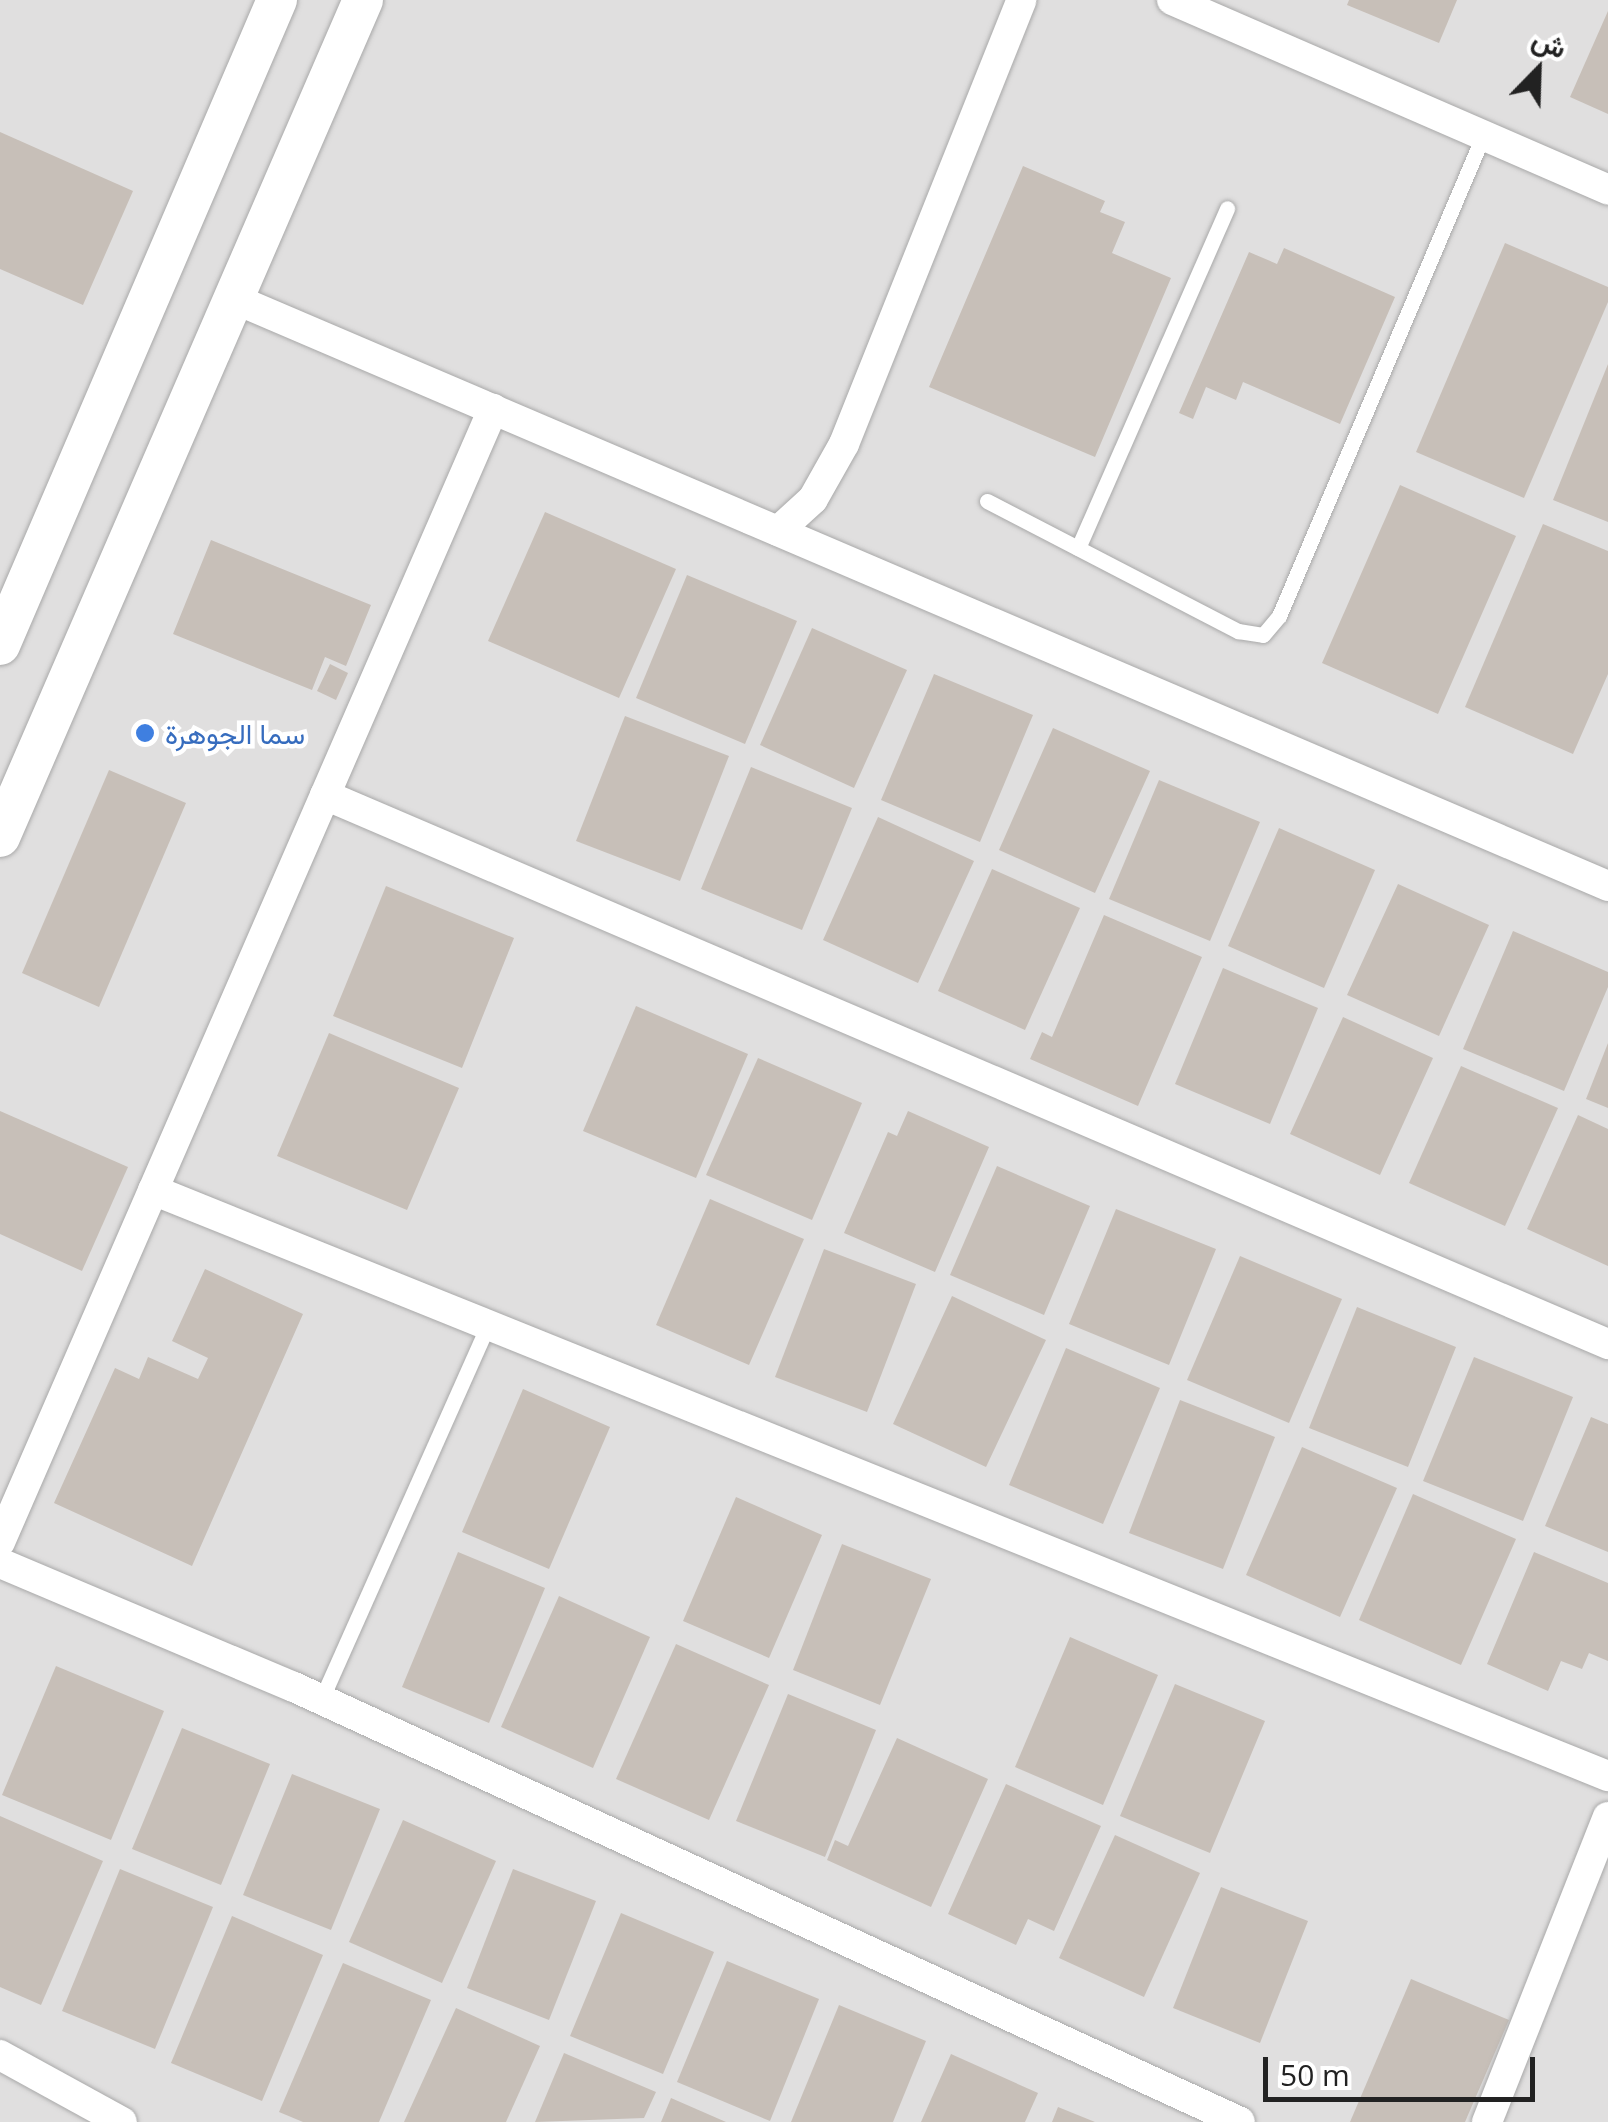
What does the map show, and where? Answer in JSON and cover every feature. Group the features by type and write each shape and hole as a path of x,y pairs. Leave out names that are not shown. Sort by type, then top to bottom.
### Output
{"street":[{"path":"0,645 277,0"},
{"path":"0,837 237,300 363,0"},
{"path":"778,531 812,499 844,444 1022,0"},
{"path":"1172,0 1608,190"},
{"path":"237,300 1608,886"},
{"path":"0,1542 493,409"},
{"path":"325,795 1608,1344"},
{"path":"153,1190 1608,1776"},
{"path":"0,1563 321,1700 1240,2122"},
{"path":"1487,2122 1608,1817"},
{"path":"0,2055 122,2122"}],"lane":[{"path":"986,501 1238,632 1263,636 1279,616 1483,136"},
{"path":"1078,548 1228,208"},
{"path":"321,1700 488,1324"}],"shaded area":[{"path":"0,0 1608,0 1608,2122 0,2122"}],"building":[{"path":"1349,0 1457,0 1439,43 1347,5"},
{"path":"1608,11 1608,114 1570,97"},
{"path":"0,132 133,191 83,305 0,269"},
{"path":"1023,166 1105,201 1100,212 1125,222 1112,253 1171,278 1095,457 929,387"},
{"path":"1505,243 1608,287 1608,302 1524,498 1416,452"},
{"path":"1284,248 1395,297 1340,424 1243,382 1236,400 1206,387 1193,419 1179,413 1249,252 1277,264"},
{"path":"1608,364 1608,522 1553,500"},
{"path":"1400,485 1516,536 1438,714 1322,663"},
{"path":"545,512 676,569 619,698 488,641"},
{"path":"1543,524 1608,551 1608,674 1573,754 1465,707"},
{"path":"211,540 371,605 346,666 325,657 312,690 173,634"},
{"path":"687,575 797,621 745,744 636,698"},
{"path":"812,628 907,670 854,788 760,745"},
{"path":"330,664 348,673 336,700 317,691"},
{"path":"934,674 1033,715 980,842 881,800"},
{"path":"625,716 729,756 680,881 576,841"},
{"path":"1053,728 1150,771 1095,893 999,850"},
{"path":"751,767 852,808 802,930 701,889"},
{"path":"109,770 186,803 99,1007 22,973"},
{"path":"1159,780 1260,822 1210,941 1109,899"},
{"path":"878,817 974,861 918,983 823,940"},
{"path":"1279,828 1375,870 1324,988 1228,946"},
{"path":"992,869 1080,908 1025,1030 938,991"},
{"path":"1398,884 1489,925 1439,1036 1347,995"},
{"path":"386,886 514,938 462,1068 333,1016"},
{"path":"1104,915 1202,957 1138,1106 1030,1059 1042,1032 1052,1037"},
{"path":"1513,931 1608,972 1608,987 1564,1091 1463,1049"},
{"path":"1223,968 1318,1008 1270,1124 1175,1084"},
{"path":"636,1006 748,1054 696,1178 583,1131"},
{"path":"1343,1017 1433,1058 1380,1175 1290,1134"},
{"path":"329,1033 459,1088 407,1210 277,1156"},
{"path":"1608,1043 1608,1108 1586,1099"},
{"path":"758,1058 862,1103 812,1220 706,1175"},
{"path":"1461,1066 1558,1108 1505,1226 1409,1183"},
{"path":"0,1111 128,1167 82,1271 0,1234"},
{"path":"908,1111 989,1147 935,1272 844,1233 888,1132 897,1136"},
{"path":"1578,1115 1608,1129 1608,1266 1527,1229"},
{"path":"997,1166 1090,1206 1044,1315 950,1275"},
{"path":"710,1199 804,1239 749,1365 656,1325"},
{"path":"1116,1209 1216,1249 1169,1365 1069,1324"},
{"path":"824,1249 916,1284 867,1412 775,1377"},
{"path":"1240,1256 1342,1299 1289,1423 1187,1380"},
{"path":"205,1269 303,1314 192,1566 54,1503 115,1368 139,1379 148,1357 198,1379 208,1358 172,1341"},
{"path":"952,1296 1046,1340 986,1467 893,1424"},
{"path":"1357,1307 1456,1347 1408,1467 1309,1428"},
{"path":"1066,1348 1160,1388 1103,1524 1009,1485"},
{"path":"1474,1357 1573,1397 1523,1521 1423,1481"},
{"path":"523,1389 610,1427 549,1569 462,1532"},
{"path":"1180,1400 1275,1437 1223,1569 1129,1533"},
{"path":"1591,1417 1608,1424 1608,1552 1545,1526"},
{"path":"1302,1447 1397,1488 1340,1617 1246,1575"},
{"path":"1413,1494 1516,1539 1461,1665 1359,1620"},
{"path":"736,1497 822,1535 769,1658 683,1621"},
{"path":"842,1544 931,1579 880,1705 793,1670"},
{"path":"458,1552 545,1588 489,1723 402,1687"},
{"path":"1534,1552 1608,1583 1608,1661 1589,1653 1582,1669 1561,1661 1548,1691 1487,1664"},
{"path":"559,1596 650,1637 593,1768 501,1727"},
{"path":"1070,1637 1158,1675 1103,1805 1015,1767"},
{"path":"676,1644 769,1685 709,1820 616,1779"},
{"path":"56,1666 164,1711 111,1840 2,1795"},
{"path":"1175,1684 1265,1721 1210,1853 1120,1816"},
{"path":"788,1694 876,1730 825,1857 736,1821"},
{"path":"182,1728 270,1764 221,1885 132,1849"},
{"path":"897,1738 988,1779 931,1907 827,1860 835,1840 848,1846"},
{"path":"292,1774 380,1809 331,1930 243,1895"},
{"path":"1006,1784 1101,1826 1054,1931 1028,1919 1016,1945 948,1914"},
{"path":"0,1816 103,1861 41,2005 0,1987"},
{"path":"403,1820 496,1861 442,1983 349,1942"},
{"path":"1115,1835 1200,1873 1144,1997 1059,1958"},
{"path":"120,1869 213,1907 155,2049 62,2011"},
{"path":"513,1869 596,1901 549,2020 467,1988"},
{"path":"1221,1887 1308,1921 1260,2043 1173,2008"},
{"path":"621,1913 714,1952 663,2074 570,2036"},
{"path":"232,1916 323,1955 262,2101 171,2063"},
{"path":"727,1961 819,1999 770,2121 677,2082"},
{"path":"343,1963 431,2000 379,2122 303,2122 279,2112"},
{"path":"1411,1979 1509,2020 1465,2122 1350,2122"},
{"path":"839,2005 926,2041 893,2122 791,2122"},
{"path":"456,2008 540,2046 506,2122 404,2122"},
{"path":"564,2053 656,2092 644,2118 535,2122"},
{"path":"951,2054 1038,2093 1025,2122 921,2122"},
{"path":"671,2098 726,2122 661,2122"},
{"path":"1058,2107 1095,2122 1052,2122"}],"place":[{"name":"سما الجوهرة","path":"145,733"}]}
